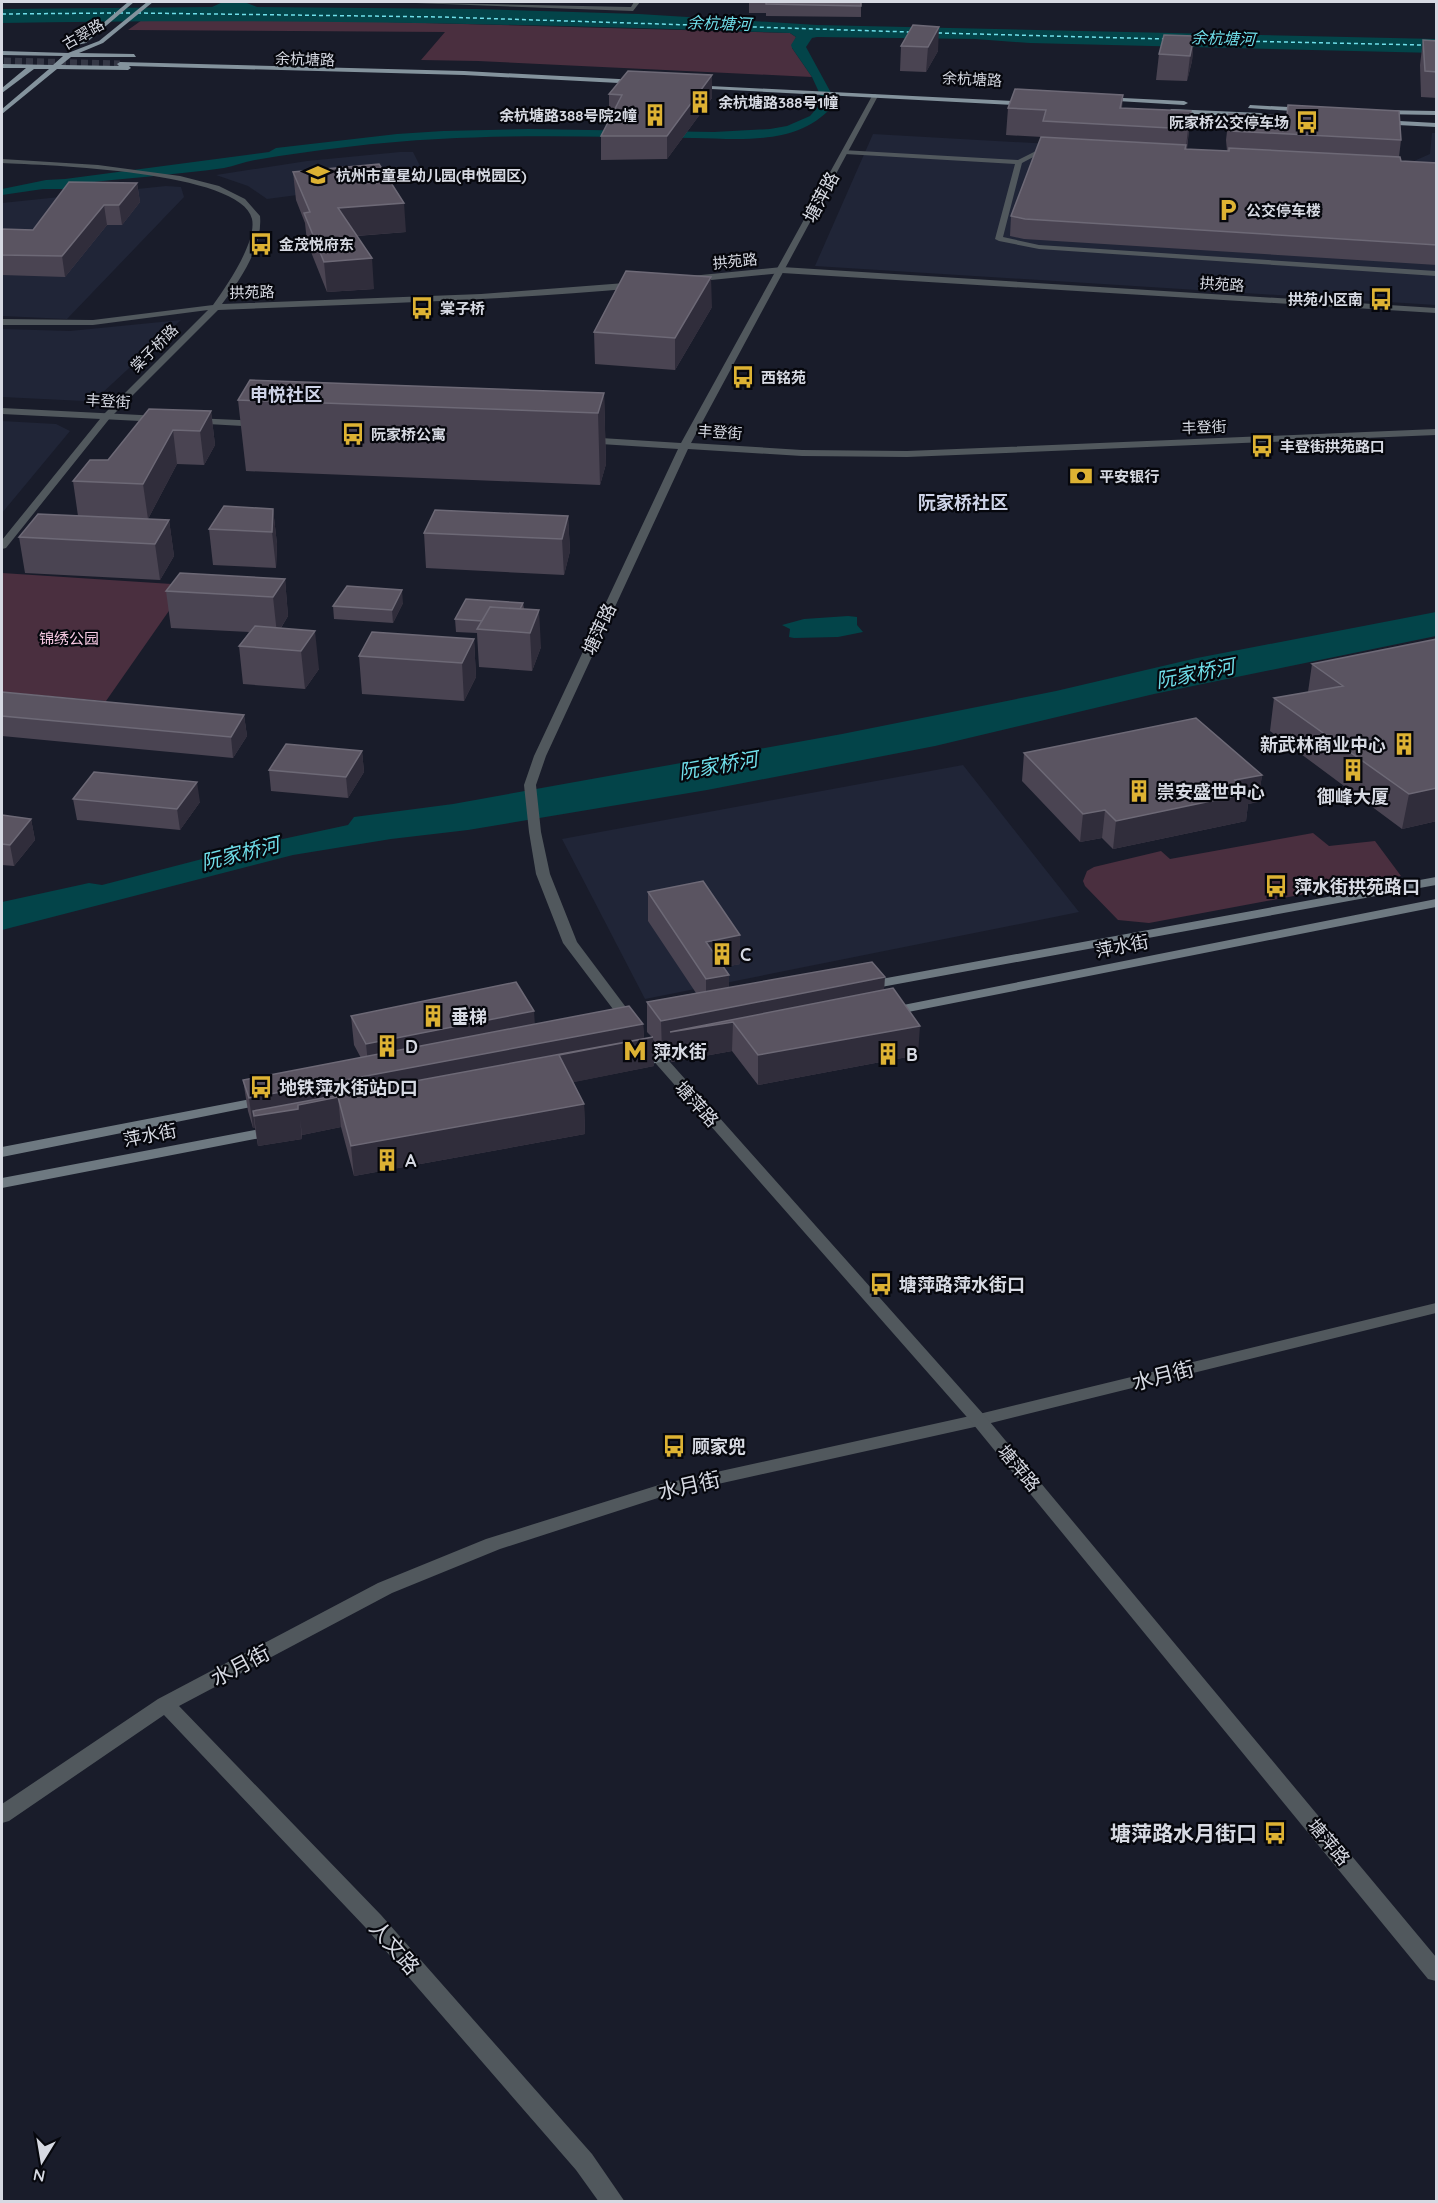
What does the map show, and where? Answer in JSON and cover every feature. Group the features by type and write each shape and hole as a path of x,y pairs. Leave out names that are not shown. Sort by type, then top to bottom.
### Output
{"main road":[{"name":"古翠路","path":"2,91 48,54 84,42 131,2"},
{"name":"古翠路","path":"2,112 70,54 101,42 150,2"},
{"name":"余杭塘路","path":"3,59 48,54 140,56"},
{"name":"余杭塘路","path":"3,59 32,67 608,80"},
{"name":"余杭塘路","path":"311,60 506,67 578,73"},
{"name":"余杭塘路","path":"641,82 464,73 121,62 352,65 649,77"},
{"name":"余杭塘路","path":"1030,95 841,90 817,93 685,82 802,84 841,90 875,96 1044,104"},
{"path":"1308,115 1100,103 1296,117 1308,115 1320,110"},
{"path":"1437,115 1366,115 1437,124"},
{"path":"1378,120 1437,124"},
{"name":"萍水街","path":"854,988 1437,881"},
{"name":"萍水街","path":"878,1015 1437,903"},
{"path":"622,1065 703,1049"},
{"name":"萍水街","path":"2,1152 286,1096"},
{"name":"萍水街","path":"2,1183 294,1128"}],"street":[{"path":"392,2 633,9 637,2"},
{"name":"塘萍路","path":"875,96 685,445 540,756 530,785 535,832 543,874 570,943 657,1058 980,1420 1437,1972"},
{"path":"845,152 1019,162 1038,152 1061,153"},
{"name":"棠子桥路","path":"2,161 106,166 194,182 234,195 250,206 257,217 257,230 230,289 216,307 107,416 2,546"},
{"path":"1019,162 999,239 1039,247 1437,274"},
{"name":"拱苑路","path":"681,281 782,270 1437,312"},
{"name":"拱苑路","path":"2,322 56,325 216,307 430,301 520,296 647,284"},
{"name":"丰登街","path":"2,411 166,419"},
{"path":"177,420 272,424"},
{"name":"丰登街","path":"569,439 802,453 907,454 1437,432"},
{"name":"水月街","path":"2,1815 165,1704 385,1588 493,1544 662,1490 980,1420 1437,1308"},
{"name":"人文路","path":"165,1704 373,1921 584,2162 613,2202"}],"shaded area":[{"path":"1432,133 1436,133 1436,305 815,266 873,134 1407,164 1430,154"},
{"name":"杭州市童星幼儿园(申悦园区)","path":"413,152 421,168 419,176 412,180 267,199 248,186 216,175 307,161"},
{"path":"166,186 181,187 184,197 67,319 2,316 2,203"},
{"path":"181,320 100,395 84,401 2,397 2,329 70,331"},
{"path":"2,421 56,424 70,431 2,513"},
{"path":"963,765 1079,912 645,999 562,839"}],"green space":[{"path":"142,20 313,20 790,33 796,37 792,48 812,77 421,60 445,32 128,30"},
{"name":"锦绣公园","path":"2,573 187,585 106,701 2,692"},
{"path":"1313,833 1329,846 1375,841 1401,876 1149,923 1118,920 1085,886 1083,881 1087,871 1094,867 1161,851 1170,859"}],"water":[{"name":"余杭塘河","path":"223,2 244,2 257,7 477,9 639,14 817,25 1436,39 1436,53 1030,43 975,39 817,37 812,38 806,47 836,102 822,116 806,126 771,137 732,139 535,136 416,140 324,150 187,173 75,184 67,189 43,189 2,195 2,189 46,180 269,152 276,148 397,134 528,129 714,132 770,129 787,126 810,116 823,101 812,77 792,48 791,45 796,37 790,33 396,23 199,21 2,23 2,9 212,7"},
{"name":"阮家桥河","path":"1436,612 1436,636 1154,694 935,746 707,790 468,830 391,839 293,855 2,930 2,902 89,883 102,885 264,843 348,825 354,817 453,804 842,734 1056,691 1197,658"},
{"path":"857,617 857,625 863,632 838,637 794,638 789,637 790,629 782,625 804,619"}],"building":[{"path":"766,2 861,2 861,6 766,4"},
{"path":"913,25 939,27 928,47 901,46"},
{"path":"1164,35 1194,36 1190,56 1159,54"},
{"path":"1423,40 1437,41 1437,72 1425,71"},
{"path":"628,71 712,75 667,136 601,136 622,95 609,94"},
{"path":"1015,89 1123,95 1120,108 1191,111 1188,129 1043,121 1046,110 1008,108"},
{"path":"1288,105 1399,111 1401,140 1230,131 1229,114 1287,116"},
{"name":"公交停车楼","path":"1041,137 1186,145 1185,149 1229,151 1229,148 1400,157 1401,161 1437,163 1437,245 1025,219 1011,216"},
{"path":"379,164 404,203 338,208 372,258 324,262 304,213 310,212 293,172"},
{"path":"69,182 137,183 119,205 104,205 62,256 2,255 2,229 33,230"},
{"path":"626,271 711,277 675,338 594,332"},
{"path":"250,380 604,393 598,413 238,400"},
{"path":"149,409 211,411 200,431 173,430 143,484 73,481 90,460 108,460"},
{"path":"224,506 273,509 272,532 209,529"},
{"path":"435,510 568,516 562,539 424,533"},
{"path":"38,514 169,520 155,544 19,537"},
{"path":"180,573 285,579 273,597 166,591"},
{"path":"347,586 402,590 392,610 333,606"},
{"path":"466,599 523,603 520,609 490,607 482,621 455,619"},
{"path":"490,607 539,610 530,633 477,629"},
{"path":"255,626 315,631 301,651 239,646"},
{"path":"372,632 474,639 462,663 359,656"},
{"path":"1437,639 1437,788 1409,794 1274,698 1343,686 1312,664"},
{"path":"2,692 244,715 231,737 2,716"},
{"path":"1196,718 1262,775 1235,780 1249,793 1116,821 1105,810 1083,814 1024,753"},
{"path":"286,744 362,751 346,777 269,770"},
{"path":"94,772 197,782 177,809 73,799"},
{"path":"2,815 31,819 10,845 2,844"},
{"path":"703,881 740,935 706,942 729,975 706,979 648,892"},
{"path":"872,962 885,977 661,1021 647,1002"},
{"path":"516,982 534,1011 366,1044 351,1016"},
{"path":"893,988 920,1026 758,1055 733,1022 670,1032"},
{"path":"629,1006 643,1024 249,1098 243,1080"},
{"path":"653,1037 559,1055 584,1104 351,1146 338,1097 298,1105 298,1109 254,1116 253,1111"}],"ferry route":[{"path":"2,14 115,13"},
{"path":"119,13 133,13"},
{"path":"137,13 442,17 909,32"},
{"path":"938,33 1164,39"},
{"path":"1193,40 1422,45"}],"tunnel":[{"path":"4,61 120,64"}],"place":[{"name":"余杭塘路388号1幢","path":"700,102"},
{"name":"余杭塘路388号院2幢","path":"655,115"},
{"name":"阮家桥公交停车场","path":"1307,122"},
{"name":"杭州市童星幼儿园(申悦园区)","path":"318,175"},
{"name":"公交停车楼","path":"1228,210"},
{"name":"金茂悦府东","path":"261,244"},
{"name":"拱苑小区南","path":"1381,299"},
{"name":"棠子桥","path":"422,308"},
{"name":"西铭苑","path":"743,377"},
{"name":"阮家桥公寓","path":"353,434"},
{"name":"丰登街拱苑路口","path":"1262,446"},
{"name":"平安银行","path":"1081,476"},
{"name":"新武林商业中心","path":"1404,744"},
{"name":"御峰大厦","path":"1353,770"},
{"name":"崇安盛世中心","path":"1139,791"},
{"name":"萍水街拱苑路口","path":"1276,886"},
{"name":"C","path":"722,954"},
{"name":"垂梯","path":"433,1016"},
{"name":"D","path":"387,1046"},
{"name":"萍水街","path":"635,1051"},
{"name":"B","path":"888,1054"},
{"name":"地铁萍水街站D口","path":"261,1087"},
{"name":"A","path":"387,1160"},
{"name":"塘萍路萍水街口","path":"881,1284"},
{"name":"顾家兜","path":"674,1446"},
{"name":"塘萍路水月街口","path":"1275,1833"}],"district":[{"name":"申悦社区","path":"286,394"},
{"name":"阮家桥社区","path":"963,502"}]}
